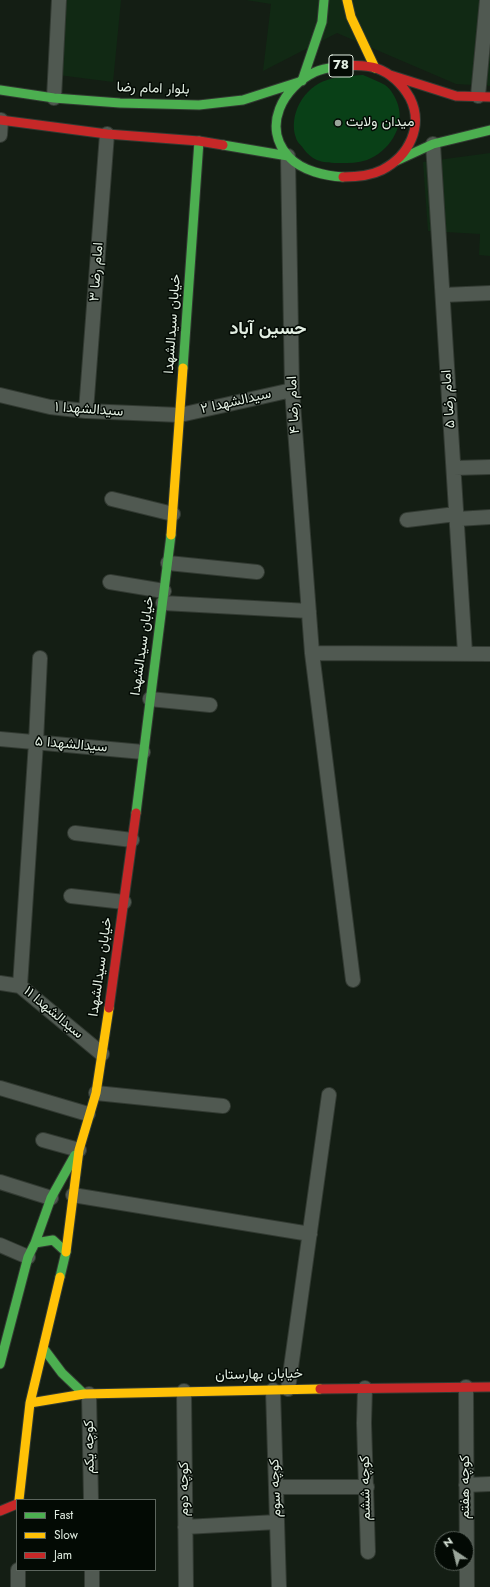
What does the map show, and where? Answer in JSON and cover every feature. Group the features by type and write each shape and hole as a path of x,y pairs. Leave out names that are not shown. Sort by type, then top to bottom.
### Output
{"street":[{"path":"54,98 59,0"},
{"path":"302,81 322,22 324,0"},
{"path":"347,0 351,17 374,68"},
{"path":"484,96 487,0"},
{"name":"78","path":"484,96 456,96 389,75 374,68 344,65 315,72 302,81 286,96 279,107 276,124 280,142 288,156 308,170 322,174 352,177 381,170 394,162 433,144 490,130"},
{"name":"78","path":"389,75 402,85 411,100 416,117 414,134 406,149 394,162"},
{"name":"بلوار امام رضا","path":"0,90 54,98 120,103 199,105 244,100 302,81"},
{"path":"0,135 1,120"},
{"name":"78","path":"1,120 107,134 199,141 288,156"},
{"name":"امام رضا ۳","path":"86,411 107,134"},
{"name":"خیابان سیدالشهدا","path":"79,1150 88,1114 96,1093 102,1054 124,902 164,597 173,514 199,141"},
{"name":"امام رضا ۵","path":"433,144 465,653"},
{"name":"امام رضا ۴","path":"288,156 292,390 312,653 352,980"},
{"path":"442,295 490,293"},
{"name":"سیدالشهدا ۲","path":"180,415 292,390"},
{"name":"سیدالشهدا ۱","path":"0,394 50,407 86,411 180,415"},
{"path":"454,468 490,467"},
{"path":"112,499 173,514"},
{"path":"407,520 456,517 490,517"},
{"path":"168,562 256,572"},
{"path":"110,582 164,597 309,611"},
{"path":"312,653 490,654"},
{"path":"20,986 40,658"},
{"path":"150,699 210,705"},
{"name":"سیدالشهدا ۵","path":"0,739 143,752"},
{"path":"75,832 132,840"},
{"path":"71,896 124,902"},
{"name":"سیدالشهدا ۱۱","path":"0,983 20,986 102,1054"},
{"path":"0,1088 88,1114"},
{"path":"96,1093 223,1106"},
{"path":"288,1388 329,1095"},
{"path":"43,1140 79,1150"},
{"path":"19,1499 30,1403 66,1252 79,1150"},
{"path":"0,1364 28,1257 35,1243 51,1198 63,1175 79,1150"},
{"path":"0,1182 51,1198"},
{"path":"73,1195 310,1234"},
{"path":"35,1243 53,1240 66,1252"},
{"path":"0,1245 28,1257"},
{"path":"44,1349 76,1388 87,1394"},
{"name":"کوچه هفتم","path":"466,1387 466,1587"},
{"name":"خیابان بهارستان","path":"30,1403 87,1394 273,1390 288,1388 490,1387"},
{"name":"کوچه ششم","path":"365,1388 364,1423 368,1552"},
{"name":"کوچه سوم","path":"273,1390 279,1587"},
{"name":"کوچه دوم","path":"184,1391 186,1587"},
{"name":"کوچه یکم","path":"87,1394 91,1499"},
{"path":"466,1485 490,1484"},
{"path":"276,1487 366,1487"},
{"path":"0,1511 16,1504"},
{"path":"185,1527 277,1522"},
{"path":"18,1571 18,1587"},
{"path":"92,1571 92,1587"}],"shaded area":[{"path":"59,0 121,0 113,82 58,75"},
{"path":"246,0 490,0 490,86 456,84 337,33 263,71 271,4"},
{"path":"490,153 490,256 479,255 480,234 428,231 423,162"}],"green space":[{"path":"363,75 385,85 396,99 400,114 397,130 393,138 382,151 364,161 354,163 334,163 315,159 307,153 296,138 294,120 300,103 311,89 327,80 345,76"}],"traffic: fast":[{"path":"302,81 322,22 324,0"},
{"path":"343,177 314,172 294,162 281,145 277,133 276,121 285,98 294,87 315,72 345,65"},
{"path":"0,90 54,98 120,103 199,105 243,100 299,82"},
{"path":"396,161 433,144 490,130"},
{"path":"183,368 199,141"},
{"path":"223,145 288,156"},
{"path":"136,813 171,535"},
{"path":"35,1243 51,1198 75,1155"},
{"path":"0,1364 28,1257 35,1243 53,1240 66,1252 60,1277"},
{"path":"44,1349 62,1373 84,1394"}],"traffic: slow":[{"path":"347,0 351,17 375,68"},
{"path":"171,535 183,368"},
{"path":"66,1252 79,1150 96,1093 109,1008"},
{"path":"19,1499 30,1403 60,1277"},
{"path":"30,1403 84,1394 320,1389"}],"traffic: jam":[{"path":"343,177 373,174 392,164 400,157 411,139 415,119 414,109 410,98 403,88 391,76 372,67 345,65"},
{"path":"390,75 456,96 490,97"},
{"path":"0,120 107,134 199,141 223,145"},
{"path":"109,1008 136,813"},
{"path":"320,1389 490,1387"},
{"path":"0,1511 16,1504"}],"place":[{"name":"میدان ولایت","path":"338,123"}],"district":[{"name":"حسین آباد","path":"268,330"}]}
